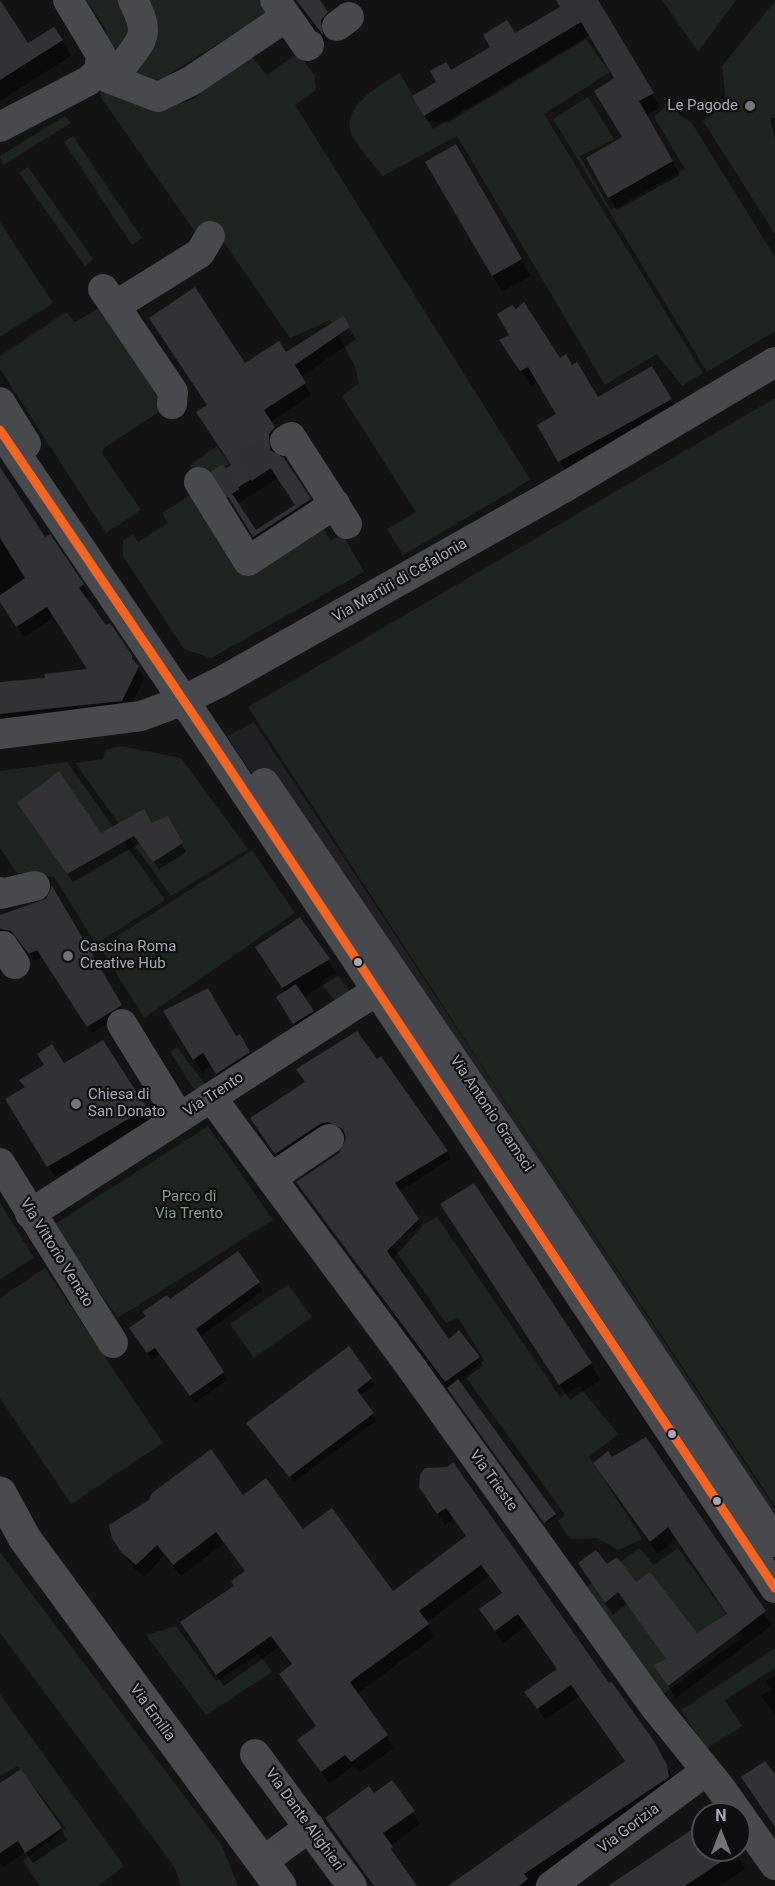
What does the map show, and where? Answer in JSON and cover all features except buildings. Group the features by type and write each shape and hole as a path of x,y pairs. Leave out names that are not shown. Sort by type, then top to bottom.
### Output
{"main road":[{"name":"Via Emilia","path":"0,1493 26,1539 268,1878"},
{"name":"Via Emilia","path":"0,1518 26,1539"}],"street":[{"path":"68,0 110,70 108,78 158,97 191,81 276,12 307,46 309,45"},
{"path":"0,127 110,70 143,37 144,27 132,0"},
{"path":"172,404 173,392 109,298 200,253 210,236"},
{"name":"Via Martiri di Cefalonia","path":"0,734 141,716 191,697 560,490 775,362"},
{"name":"Via Antonio Gramsci","path":"3,424 389,985 650,1377 775,1588"},
{"path":"199,482 248,561 341,514 291,437 285,441"},
{"path":"0,894 34,886"},
{"name":"Via Trento","path":"30,1214 389,985"},
{"path":"122,1024 179,1117"},
{"name":"Via Trieste","path":"211,1097 655,1707 706,1771 775,1865"},
{"path":"271,1178 329,1139"},
{"name":"Via Vittorio Veneto","path":"0,1163 113,1343"},
{"name":"Via Antonio Gramsci","path":"650,1377 775,1542"},
{"name":"Via Dante Alighieri","path":"255,1754 352,1886"},
{"name":"Via Gorizia","path":"551,1886 706,1771"},
{"path":"268,1878 310,1827"}],"shaded area":[{"path":"254,722 775,1509 775,1558 227,736"}],"green space":[{"path":"86,0 126,0 132,39 112,50 106,29"},
{"path":"145,0 268,0 274,9 161,79 150,80 130,72"},
{"path":"662,0 736,0 698,52"},
{"name":"Le Pagode","path":"775,1 775,234 703,121 726,104 722,66"},
{"path":"586,39 610,72 544,114 703,373 682,386 657,354 605,385 457,136 383,176 357,144 350,128 355,108 363,99 400,73 427,121 449,122"},
{"path":"298,53 314,75 316,90 295,105 530,479 403,555 387,529 416,512 342,396 359,383 355,366 330,320 290,338 214,228 198,236 100,96 103,85 170,106 192,100 249,54 267,75"},
{"path":"588,97 614,139 580,156 611,210 685,169 654,117 670,102 679,114 692,123 775,257 775,331 707,372 553,119"},
{"path":"65,116 71,123 3,165 0,156"},
{"path":"73,136 142,238 132,245 64,142"},
{"path":"28,167 93,259 85,266 19,173"},
{"path":"0,222 53,303 0,337"},
{"path":"106,304 168,406 104,448 102,453 141,510 106,533 0,369 0,356 66,312 75,322"},
{"path":"775,398 775,1506 511,1110 248,707"},
{"path":"217,446 229,464 195,487 250,576 323,528 331,541 342,533 364,572 211,658 184,649 123,556 123,541 133,534 138,542 168,523 162,513 192,494 195,475 190,465"},
{"path":"121,746 181,758 248,849 171,896 75,763 103,759 105,750"},
{"path":"67,762 165,900 96,944 54,877 17,873 0,848 0,771"},
{"path":"252,850 295,913 144,1018 100,947"},
{"path":"336,973 350,991 335,1001 320,982"},
{"path":"177,1047 205,1084 195,1091 170,1052"},
{"name":"Parco di Via Trento","path":"208,1126 273,1220 118,1318 52,1226"},
{"path":"0,1203 34,1258 0,1279"},
{"path":"437,1217 560,1397 579,1386 618,1434 589,1457 643,1539 618,1550 597,1538 570,1539 558,1521 565,1515 465,1376 484,1360 458,1318 446,1323 390,1243"},
{"path":"45,1268 163,1443 71,1504 0,1398 0,1298"},
{"path":"288,1284 312,1317 254,1358 230,1324"},
{"path":"639,1548 654,1565 678,1548 743,1637 663,1694 587,1587"},
{"path":"0,1552 222,1846 238,1886 181,1886 174,1866 0,1633"},
{"path":"176,1626 216,1681 259,1654 272,1672 206,1715 146,1635"},
{"path":"775,1648 775,1668 725,1700 742,1726 706,1749 681,1710"},
{"path":"0,1694 124,1866 98,1886 40,1886 23,1861 66,1828 18,1766 0,1776"}],"tunnel":[{"path":"206,493 285,441"}],"transit line":[{"path":"0,430 207,735 775,1588"}],"place":[{"name":"Le Pagode","path":"750,106"},
{"name":"Cascina Roma Creative Hub","path":"68,956"},
{"name":"Chiesa di San Donato","path":"76,1104"}]}
